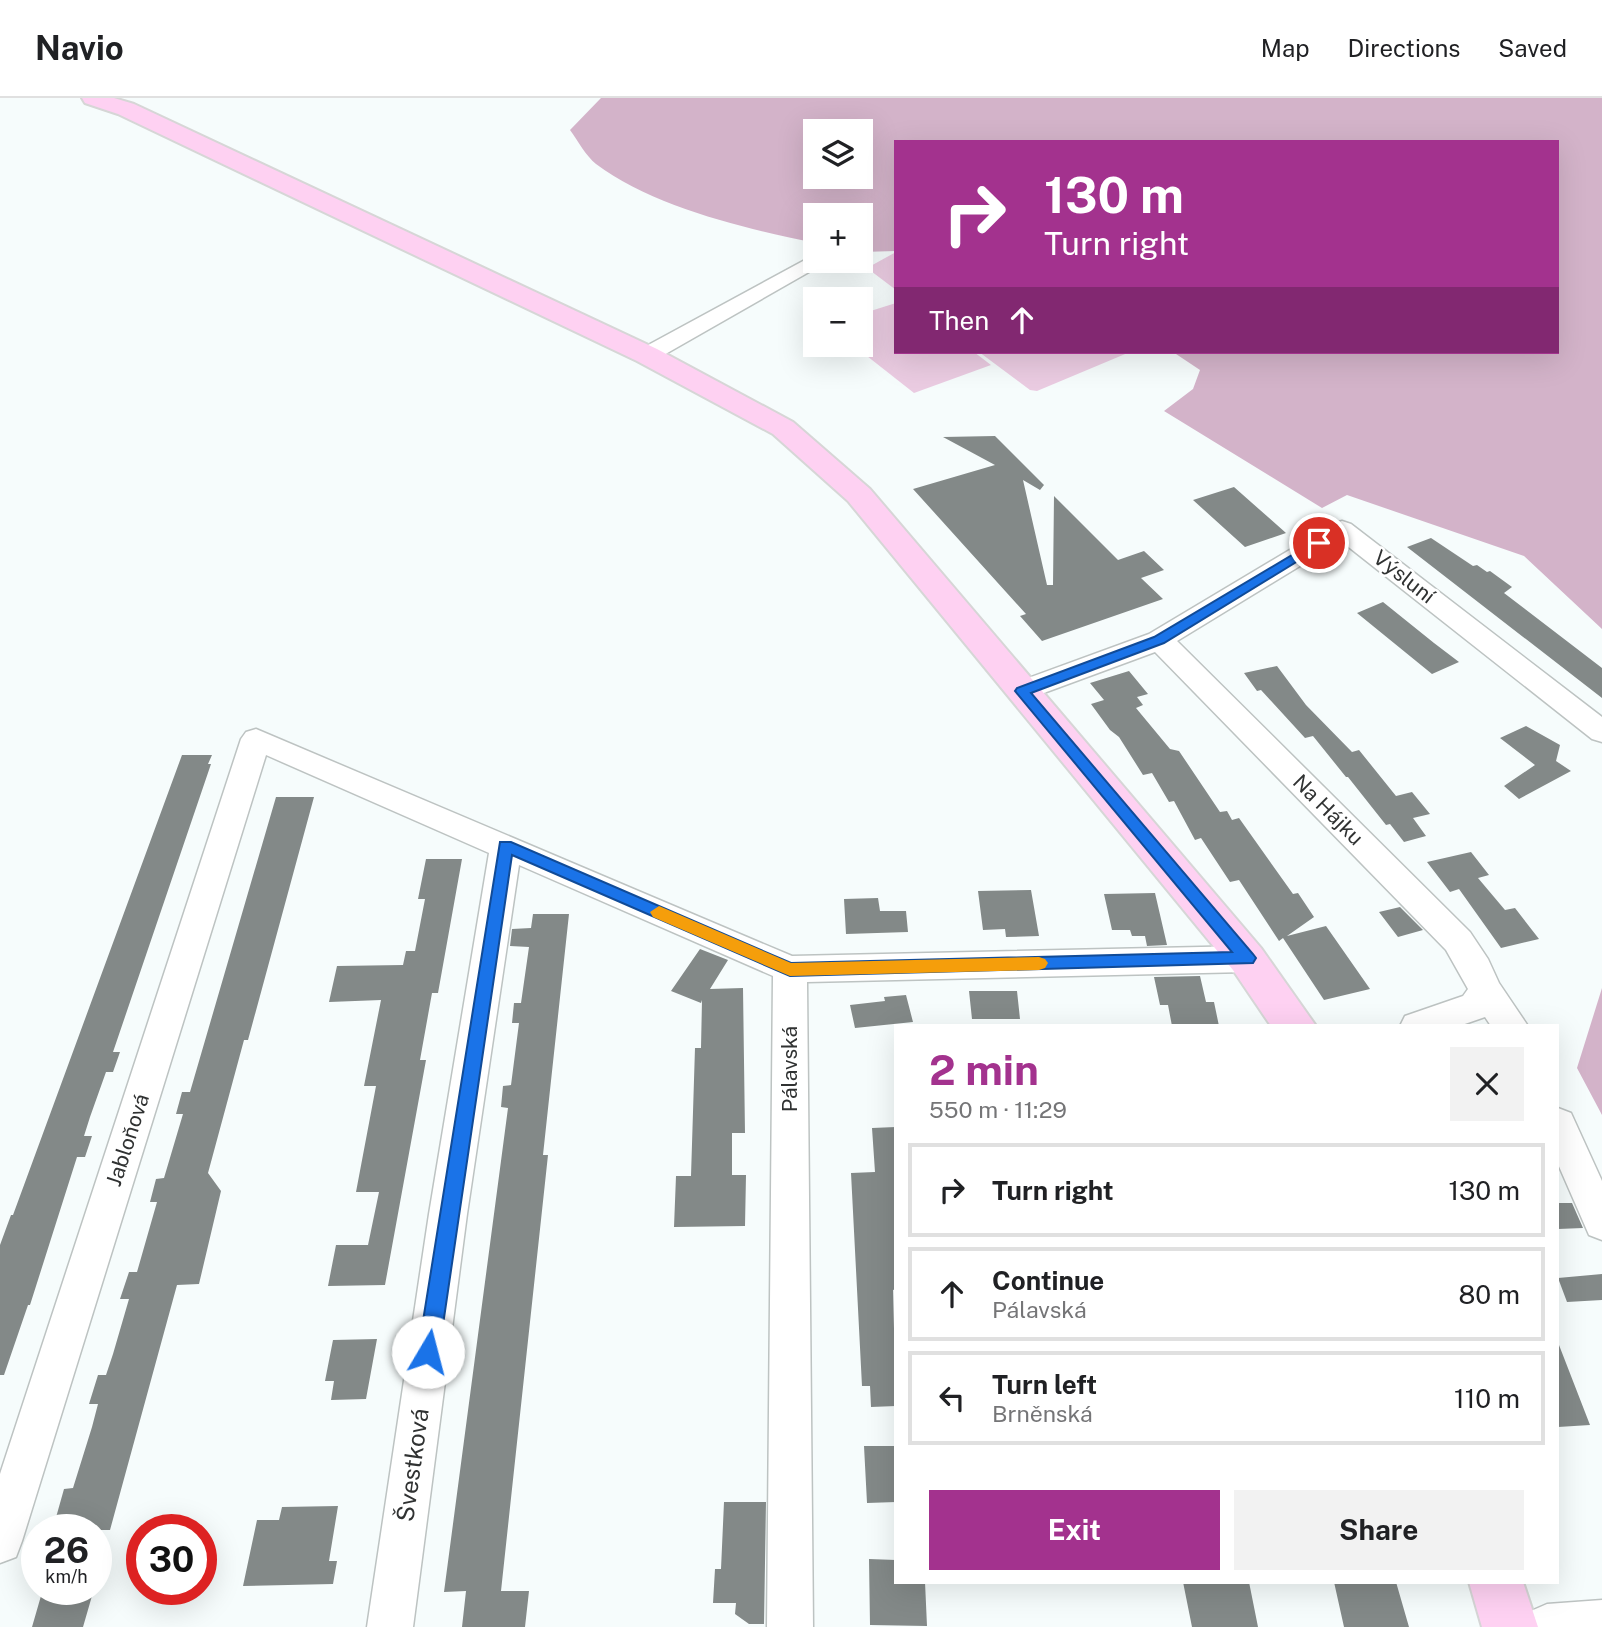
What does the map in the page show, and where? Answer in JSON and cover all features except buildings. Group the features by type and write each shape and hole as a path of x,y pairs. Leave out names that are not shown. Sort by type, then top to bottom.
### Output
{"main road":[{"path":"93,98 150,121 647,355 783,428 859,495 1247,958 1294,1024"},
{"path":"1497,1584 1510,1627"}],"street":[{"path":"647,355 803,267"},
{"name":"Výsluní","path":"1159,640 1342,529 1602,732"},
{"path":"1014,682 1159,640"},
{"name":"Na Hájku","path":"1159,640 1458,941 1476,968 1485,990 1510,1024"},
{"name":"Jabloňová","path":"0,1541 256,739 506,846"},
{"path":"506,846 790,969 1247,958"},
{"name":"Švestková","path":"390,1627 448,1214 506,846"},
{"name":"Pálavská","path":"790,969 790,1627"},
{"path":"1423,1024 1475,1006 1485,990"},
{"path":"1559,1126 1602,1223"},
{"path":"1547,1627 1602,1623"}],"shaded area":[{"path":"601,98 1602,98 1602,629 1524,556 1347,495 1322,508 1164,411 1193,389 1200,370 1176,354 1559,354 1559,140 894,140 894,251 873,252 873,203 803,203 803,240 731,223 672,204 645,193 592,161 570,130"},
{"path":"894,253 894,288 873,273 873,265"},
{"path":"894,304 894,354 977,354 991,365 914,393 868,357 873,357 873,310"},
{"path":"982,354 1125,354 1037,391 1030,390"},
{"path":"1602,988 1602,1115 1577,1068"}],"slow traffic":[{"path":"659,912 790,969 1039,963"}],"route":[{"path":"428,1352 506,846 790,969 1247,958 1022,691 1159,640 1319,543"}]}
